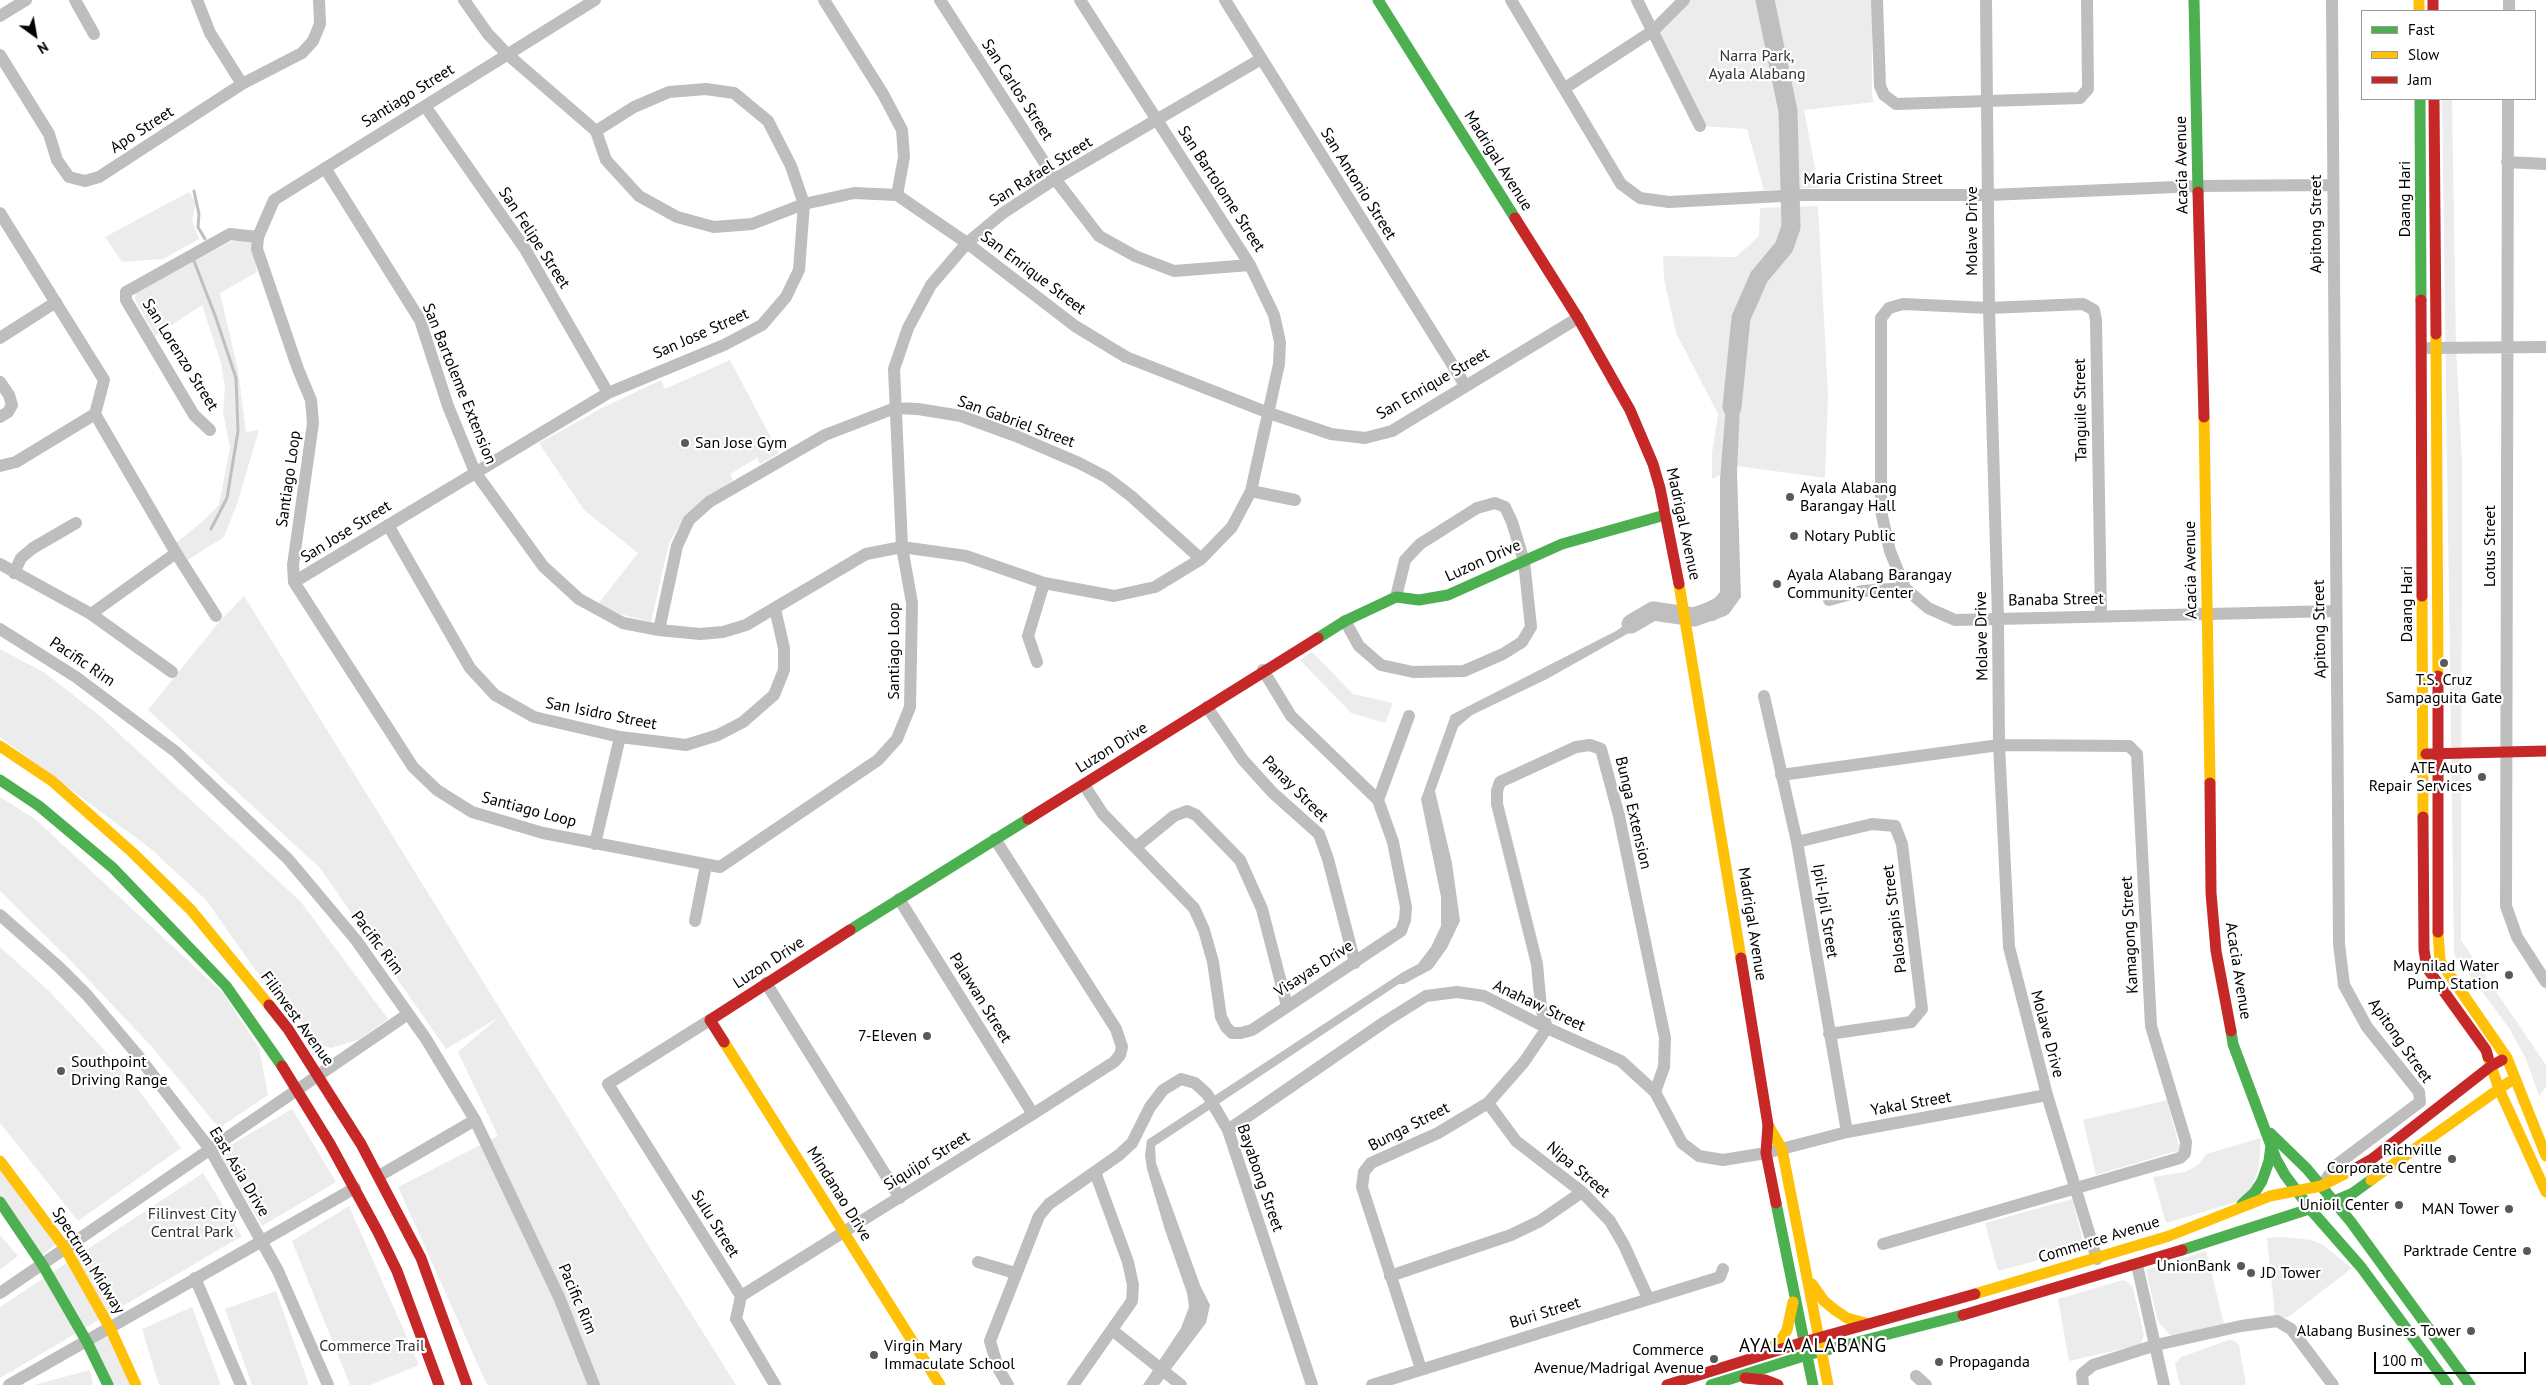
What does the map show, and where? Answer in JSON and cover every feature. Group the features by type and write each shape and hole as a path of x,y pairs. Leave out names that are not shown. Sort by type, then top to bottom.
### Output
{"main road":[{"name":"Madrigal Avenue","path":"1378,0 1578,318 1630,410 1653,464 1684,604 1768,1125 1766,1153 1813,1385"},
{"name":"Acacia Avenue","path":"2194,0 2208,613 2212,893 2216,951 2233,1044 2276,1159 2295,1191 2361,1267 2448,1385"},
{"name":"Daang Hari","path":"2420,100 2424,950 2427,968 2486,1050 2499,1089 2546,1192"},
{"name":"Daang Hari","path":"2434,100 2439,753 2437,939 2440,961 2507,1058 2543,1135 2546,1156"},
{"name":"Luzon Drive","path":"710,1020 1263,670 1345,621 1396,597 1419,600 1448,595 1478,584 1562,544 1665,515"},
{"name":"Filinvest Avenue","path":"0,746 52,781 132,853 191,910 288,1029 319,1075 379,1176 420,1258 467,1385"},
{"path":"2423,754 2546,752"},
{"path":"0,780 39,806 114,868 226,986 270,1045 298,1089 355,1188 397,1272 439,1385"},
{"name":"Mindanao Drive","path":"710,1020 940,1385"},
{"name":"Commerce Avenue","path":"1667,1385 1804,1342 1872,1325 2097,1259 2169,1236 2270,1196 2321,1186 2372,1159 2491,1066 2507,1058"},
{"name":"Commerce Avenue","path":"1711,1385 1807,1355 1959,1316 2137,1265 2334,1202 2353,1193 2516,1078"},
{"name":"Madrigal Avenue","path":"1768,1125 1782,1149 1809,1277 1828,1385"},
{"name":"Acacia Avenue","path":"2267,1131 2307,1169 2378,1255 2470,1385"},
{"path":"2236,1209 2248,1200 2262,1181 2269,1162 2271,1143"},
{"name":"Spectrum Midway","path":"0,1162 65,1248 110,1328 136,1385"},
{"path":"0,1202 42,1264 87,1342 108,1385"},
{"path":"1809,1277 1815,1290 1835,1310 1847,1318 1872,1325"},
{"path":"1760,1357 1781,1340 1787,1330 1793,1307 1792,1280"},
{"path":"1735,1378 1750,1378 1778,1385"}],"street":[{"path":"0,16 26,0"},
{"path":"75,0 94,34"},
{"path":"197,0 210,33 242,84"},
{"name":"Apo Street","path":"0,55 49,134 57,160 69,177 85,181 100,177 242,84 302,53 313,41 320,24 318,0"},
{"path":"464,0 488,34 507,54 596,131 606,160 639,196 677,217 714,226 752,224 804,204 854,193 897,195 904,157 902,130 883,94 824,0"},
{"name":"Santiago Street","path":"258,237 274,200 595,0"},
{"name":"San Carlos Street","path":"940,0 1054,179 1100,236 1135,256 1174,271 1250,265"},
{"name":"San Bartolome Street","path":"1080,0 1250,265 1274,315 1280,342 1279,364 1269,413"},
{"name":"San Antonio Street","path":"1225,0 1465,385"},
{"name":"Maria Cristina Street","path":"1511,0 1621,184 1640,198 1669,202 1800,195 1989,195 2199,186 2332,185"},
{"path":"1637,0 1654,30 1700,126"},
{"path":"1565,88 1654,30 1684,0"},
{"path":"1877,0 1880,86 1884,96 1896,104 2080,98 2088,89 2087,0"},
{"name":"Molave Drive","path":"1986,0 1989,308 1998,618 1999,745 2009,947 2047,1095 2097,1259"},
{"name":"Apitong Street","path":"2321,1186 2335,1166 2420,1102 2419,1092 2368,1028 2344,985 2338,944 2332,0"},
{"name":"San Rafael Street","path":"902,547 894,368 908,328 931,285 967,243 1002,213 1054,179 1261,59"},
{"name":"San Jose Street","path":"294,582 608,393 724,345 762,325 786,297 799,270 804,204 791,166 768,122 734,93 706,89 669,92 634,107 596,131"},
{"name":"Lotus Street","path":"2508,100 2506,906 2517,937 2546,982"},
{"name":"San Felipe Street","path":"424,106 525,249 608,393"},
{"path":"2507,162 2546,164"},
{"name":"San Bartoleme Extension","path":"325,168 420,320 448,406 476,472 543,566 578,599 622,623 659,630 700,634 723,632 746,625 866,554 902,547 966,556 1044,583 1114,596 1155,587 1201,560 1232,527 1251,491 1269,413"},
{"name":"San Enrique Street","path":"897,195 967,243 1074,326 1126,357 1269,413 1331,434 1365,438 1392,431 1578,318"},
{"path":"0,213 104,380 95,414 16,462 0,466"},
{"name":"San Lorenzo Street","path":"210,430 194,415 126,300 126,292 230,234 258,237"},
{"name":"Santiago Loop","path":"258,237 257,249 298,369 311,400 313,423 292,565 294,582 413,767 437,790 472,812 544,833 720,867 878,760 897,739 910,707 912,603 902,547"},
{"path":"0,338 56,302"},
{"name":"Banaba Street","path":"1989,308 1903,304 1889,308 1881,318 1881,511 1890,551 1905,588 1928,608 1955,620 2101,615 2336,611"},
{"name":"Tanguile Street","path":"1989,308 2083,304 2094,310 2096,329 2101,615"},
{"path":"2422,349 2546,347"},
{"path":"0,382 9,395 12,405 8,412 0,417"},
{"name":"San Gabriel Street","path":"659,630 676,546 689,520 709,502 825,434 895,408 918,409 961,416 1016,436 1079,463 1106,477 1131,496 1201,560"},
{"path":"95,414 176,553 216,616"},
{"path":"1251,491 1295,500"},
{"path":"1345,621 1359,646 1381,665 1413,672 1464,671 1503,654 1522,642 1531,627 1524,561 1512,522 1505,507 1495,503 1477,508 1420,544 1404,560 1396,597"},
{"path":"14,573 22,558 33,548 76,523"},
{"name":"San Isidro Street","path":"388,525 470,668 495,695 534,717 620,737 686,745 718,735 743,722 774,694 784,670 784,648 775,609"},
{"path":"91,614 176,553"},
{"path":"0,564 91,614 172,672"},
{"path":"1037,662 1028,636 1044,583"},
{"path":"1829,600 1862,591 1905,588"},
{"name":"Pacific Rim","path":"0,629 112,702 176,752 288,859 337,916 408,1014 475,1120 559,1297 594,1385"},
{"name":"Visayas Drive","path":"1084,785 1103,814 1194,908 1204,930 1213,962 1221,1017 1226,1027 1232,1033 1252,1030 1401,931 1406,920 1406,907 1393,842 1378,800 1291,716 1263,670"},
{"name":"Ipil-Ipil Street","path":"1764,696 1797,842 1847,1132"},
{"name":"Panay Street","path":"1207,707 1243,760 1273,793 1319,834 1328,859 1355,963"},
{"path":"1378,800 1409,716"},
{"path":"595,844 620,737"},
{"name":"Bunga Extension","path":"1547,1028 1541,1008 1537,964 1497,804 1497,791 1500,782 1576,747 1590,745 1601,749 1614,797 1665,1038 1664,1067 1655,1092"},
{"name":"Kamagong Street","path":"1781,775 1999,745 2129,746 2137,754 2151,1026 2186,1142 2185,1153 2180,1158 1883,1244"},
{"path":"1136,847 1174,816 1187,811 1196,815 1240,860 1262,909 1288,1006"},
{"name":"Palosapis Street","path":"1797,842 1872,824 1895,826 1902,844 1922,1009 1911,1022 1829,1034"},
{"name":"Siquijor Street","path":"741,1296 1114,1062 1122,1048 1116,1029 995,839"},
{"path":"694,921 706,865"},
{"name":"Palawan Street","path":"899,899 1033,1114"},
{"name":"East Asia Drive","path":"0,915 59,967 87,995 135,1052 210,1149 278,1271 328,1385"},
{"path":"766,983 900,1198"},
{"name":"Anahaw Street","path":"1228,1130 1386,1021 1426,996 1457,992 1484,996 1547,1028 1621,1061 1655,1092 1682,1143 1699,1156 1723,1160 1782,1149"},
{"path":"0,1293 408,1014"},
{"name":"Luzon Drive","path":"608,1084 710,1020"},
{"name":"Bunga Street","path":"1421,1369 1362,1187 1364,1172 1371,1163 1438,1134 1488,1103 1524,1062 1547,1028"},
{"name":"Bayabong Street","path":"1008,1385 998,1368 990,1341 1015,1273 1039,1216 1049,1204 1132,1143 1150,1108 1163,1090 1182,1079 1195,1083 1207,1094 1228,1130 1312,1385"},
{"name":"Sulu Street","path":"608,1084 741,1296"},
{"name":"Yakal Street","path":"1782,1149 1847,1132 2047,1095"},
{"name":"Nipa Street","path":"1488,1103 1516,1141 1582,1192 1610,1221 1624,1245 1648,1298"},
{"path":"379,1176 475,1120"},
{"path":"1073,1385 1132,1302 1133,1285 1128,1262 1095,1172"},
{"path":"9,1385 355,1188"},
{"path":"1390,1276 1511,1235 1540,1221 1582,1192"},
{"path":"978,1262 1015,1273"},
{"path":"2137,1265 2164,1385"},
{"name":"Buri Street","path":"1372,1385 1720,1277 1723,1269"},
{"path":"196,1278 241,1385"},
{"path":"741,1296 736,1319 775,1385"},
{"path":"2083,1385 2082,1374 2093,1365 2156,1345 2241,1326 2277,1321 2291,1329 2332,1385"},
{"path":"1112,1330 1150,1362 1177,1381"},
{"path":"1916,1376 1926,1385"}],"green space":[{"name":"Narra Park, Ayala Alabang","path":"1685,0 1872,0 1872,96 1874,102 1804,110 1819,188 1764,190 1747,129 1700,126 1655,30"},
{"path":"2442,100 2452,100 2456,345 2462,463 2461,940 2546,1065 2546,1086 2539,1096 2526,1059 2509,1028 2454,954"},
{"path":"189,192 196,203 192,220 199,239 163,259 122,262 105,237"},
{"path":"1818,206 1828,396 1825,478 1737,466 1712,479 1712,453 1718,414 1676,333 1664,279 1663,256 1736,257 1759,236 1760,208"},
{"path":"251,240 257,272 220,293 238,370 246,432 259,430 237,504 224,537 186,561 175,544 219,505 230,447 223,412 225,388 221,363 202,305 155,336 135,299 136,293 232,241"},
{"path":"730,360 779,453 760,464 757,458 730,474 733,480 687,513 669,543 651,622 620,614 599,603 638,553 584,510 539,443 602,408 661,380 665,389"},
{"path":"244,596 736,1385 487,1385 398,1187 498,1136 458,1052 499,1017 446,1049 320,868 148,710 220,621"},
{"path":"0,649 45,673 100,716 301,902 388,1019 360,1039 331,1048 321,1045 254,968 206,900 151,849 0,737"},
{"path":"1312,652 1353,694 1393,703 1385,723 1351,713 1300,660"},
{"path":"0,797 35,819 223,993 259,1048 268,1095 219,1128 151,1046 70,960 0,891"},
{"name":"Southpoint Driving Range","path":"0,947 50,992 99,1044 144,1097 181,1148 78,1221 0,1123"},
{"path":"2167,1100 2180,1150 2096,1175 2083,1120"},
{"path":"292,1109 336,1182 262,1226 219,1152"},
{"path":"2261,1138 2259,1166 2251,1190 2236,1202 2166,1223 2153,1177 2185,1172 2198,1165 2206,1154"},
{"path":"0,1169 56,1244 41,1256 0,1197"},
{"name":"Filinvest City Central Park","path":"203,1173 242,1236 0,1378 0,1307"},
{"path":"2072,1199 2085,1248 1998,1271 1985,1223"},
{"name":"Commerce Trail","path":"349,1206 419,1365 370,1385 350,1385 292,1241"},
{"path":"0,1235 18,1256 0,1270"},
{"path":"2282,1237 2311,1240 2323,1245 2352,1268 2287,1318 2275,1315 2267,1238"},
{"path":"2206,1251 2224,1324 2177,1337 2170,1335 2158,1322 2146,1270"},
{"path":"2123,1280 2128,1282 2133,1288 2144,1335 2140,1345 2069,1361 2058,1299"},
{"path":"276,1291 309,1385 252,1385 225,1309"},
{"path":"192,1307 221,1385 159,1385 142,1329"},
{"path":"109,1335 131,1385 112,1385 92,1343"},
{"path":"2229,1340 2235,1341 2239,1345 2246,1385 2180,1385 2175,1364 2181,1357"},
{"path":"90,1370 93,1385 34,1385"}],"shaded area":[{"path":"1728,380 1741,382 1737,473 1741,597 1731,611 1714,621 1703,620 1701,605 1715,598 1720,592 1720,479"},
{"path":"1678,610 1676,620 1658,619 1627,634 1547,679 1472,715 1458,727 1435,791 1452,863 1460,921 1447,948 1432,969 1404,984 1399,984 1155,1146 1156,1163 1200,1285 1210,1305 1206,1323 1159,1385 1143,1385 1181,1328 1189,1307 1187,1293 1165,1230 1147,1169 1145,1155 1147,1140 1418,964 1431,947 1441,926 1441,897 1421,799 1451,715 1616,631 1642,613"}],"waterway":[{"path":"1732,407 1741,318 1759,277 1784,247 1791,227 1788,111 1765,0"},
{"path":"194,191 199,214 198,227 205,239"},
{"path":"194,261 236,378 238,431 227,498 211,529"},
{"path":"1631,624 1653,611 1694,617 1722,607 1723,603"}],"traffic: fast":[{"path":"1378,0 1515,218"},
{"path":"2194,0 2198,192"},
{"path":"2420,100 2421,300"},
{"path":"1318,638 1345,621 1396,597 1419,600 1448,595 1562,544 1665,515"},
{"path":"0,780 39,806 113,868 226,986 282,1066"},
{"path":"850,930 1028,819"},
{"path":"2231,1031 2233,1044 2276,1159 2285,1175 2311,1210 2361,1267 2448,1385"},
{"path":"2270,1133 2307,1169 2351,1222 2470,1385"},
{"path":"2242,1204 2255,1192 2262,1181 2269,1161 2271,1145"},
{"path":"2182,1250 2334,1201 2353,1193 2371,1180"},
{"path":"0,1202 42,1264 87,1342 108,1385"},
{"path":"1776,1203 1813,1385"},
{"path":"1711,1385 1807,1355 1963,1315"}],"traffic: slow":[{"path":"2419,0 2419,10"},
{"path":"2436,334 2438,676"},
{"path":"2204,417 2210,783"},
{"path":"1679,584 1741,958"},
{"path":"2422,596 2423,817"},
{"path":"0,746 52,781 133,853 191,910 269,1005"},
{"path":"2438,932 2440,961 2507,1058 2546,1156"},
{"path":"724,1042 940,1385"},
{"path":"2488,1057 2499,1089 2546,1192"},
{"path":"2371,1180 2509,1082"},
{"path":"1768,1125 1782,1149 1828,1385"},
{"path":"0,1161 65,1248 110,1328 136,1385"},
{"path":"1975,1294 2169,1236 2270,1196 2321,1186 2356,1168"},
{"path":"1812,1284 1824,1301 1835,1310 1847,1318 1869,1324"},
{"path":"1767,1351 1781,1340 1787,1330 1793,1302"}],"traffic: jam":[{"path":"2433,0 2433,10"},
{"path":"2434,100 2436,334"},
{"path":"2198,192 2204,417"},
{"path":"1515,218 1578,318 1630,410 1653,464 1660,488 1679,584"},
{"path":"2421,300 2422,596"},
{"path":"1028,819 1318,638"},
{"path":"2438,676 2438,932"},
{"path":"2426,754 2546,751"},
{"path":"2210,783 2211,893 2216,951 2231,1031"},
{"path":"2423,817 2424,950 2427,968 2486,1050 2488,1057"},
{"path":"724,1042 710,1020 850,930"},
{"path":"1741,958 1768,1125 1766,1153 1776,1203"},
{"path":"269,1005 288,1029 361,1144 421,1258 467,1385"},
{"path":"2356,1168 2372,1159 2491,1066 2502,1060"},
{"path":"282,1066 330,1144 378,1232 397,1271 439,1385"},
{"path":"1963,1315 2182,1250"},
{"path":"1667,1385 1804,1342 1975,1294"},
{"path":"1745,1378 1765,1380 1778,1385"}],"place":[{"name":"San Jose Gym","path":"685,443"},
{"name":"Ayala Alabang Barangay Hall","path":"1790,497"},
{"name":"Notary Public","path":"1794,536"},
{"name":"Ayala Alabang Barangay Community Center","path":"1777,584"},
{"name":"T.S. Cruz Sampaguita Gate","path":"2444,663"},
{"name":"ATE Auto Repair Services","path":"2482,777"},
{"name":"Maynilad Water Pump Station","path":"2509,975"},
{"name":"7-Eleven","path":"927,1036"},
{"name":"Southpoint Driving Range","path":"61,1071"},
{"name":"Richville Corporate Centre","path":"2452,1159"},
{"name":"Unioil Center","path":"2399,1205"},
{"name":"MAN Tower","path":"2509,1209"},
{"name":"Parktrade Centre","path":"2527,1251"},
{"name":"UnionBank","path":"2241,1266"},
{"name":"JD Tower","path":"2251,1273"},
{"name":"Alabang Business Tower","path":"2471,1331"},
{"name":"Virgin Mary Immaculate School","path":"874,1355"},
{"name":"Commerce Avenue/Madrigal Avenue","path":"1714,1359"},
{"name":"Propaganda","path":"1939,1362"}],"district":[{"name":"AYALA ALABANG","path":"1813,1347"}]}
